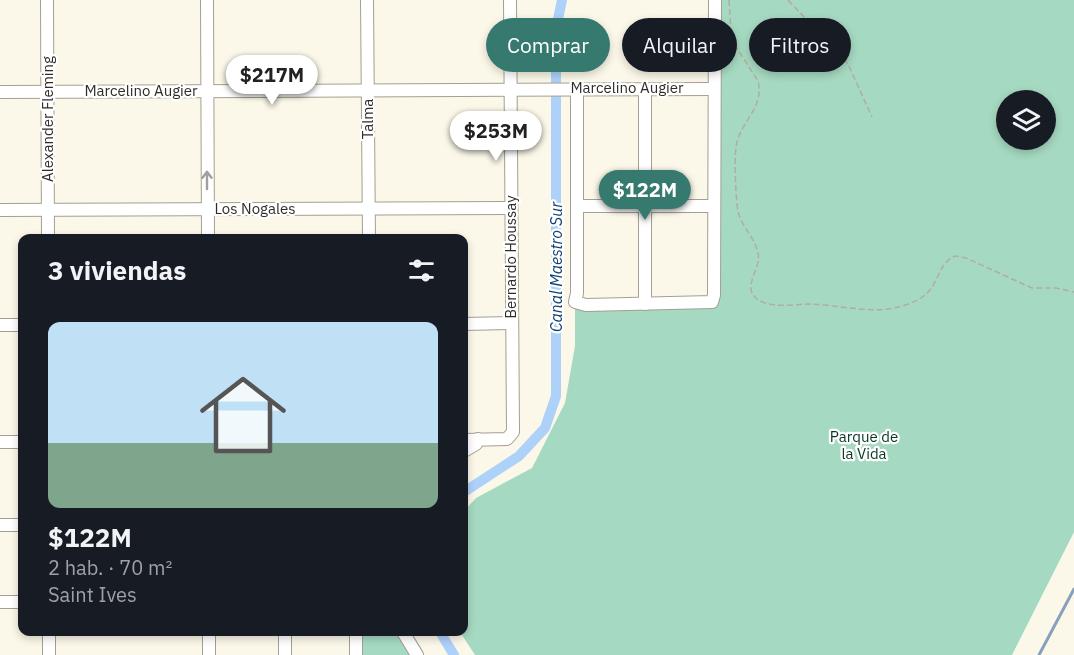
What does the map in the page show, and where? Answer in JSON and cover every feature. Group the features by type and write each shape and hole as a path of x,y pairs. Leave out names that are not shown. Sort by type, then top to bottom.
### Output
{"street":[{"name":"Alexander Fleming","path":"47,0 48,234"},
{"path":"207,0 208,234"},
{"name":"Talma","path":"367,0 369,234"},
{"name":"Bernardo Houssay","path":"478,440 507,439 513,432 510,0"},
{"path":"571,88 577,206 577,293 575,302 586,305 712,302 714,295 715,0"},
{"name":"Marcelino Augier","path":"0,92 511,91 542,88 714,88"},
{"path":"645,88 645,304"},
{"path":"577,206 714,206"},
{"name":"Los Nogales","path":"0,210 511,208"},
{"path":"468,324 511,323"},
{"path":"0,325 18,325"},
{"path":"468,440 478,440"},
{"path":"468,449 478,440"},
{"path":"0,442 18,442"},
{"path":"0,525 18,525"},
{"path":"0,602 18,602"},
{"path":"49,636 49,655"},
{"path":"209,636 209,655"},
{"path":"285,636 285,655"},
{"path":"356,636 356,655"},
{"path":"405,636 417,655"}],"path":[{"path":"729,0 730,32 760,88 760,97 755,110 740,134 735,148 738,212 759,253 759,264 750,287 751,293 757,299 769,304 888,309 918,300 929,291 946,262 956,256 966,258 1032,288 1056,288 1074,292"},
{"path":"788,0 848,64 872,117"}],"green space":[{"name":"Parque de la Vida","path":"715,0 1074,0 1074,532 1012,655 475,655 463,636 468,636 468,507 476,498 532,468 565,403 575,346 575,302 708,303 713,72 737,72 737,18 715,18"},
{"path":"361,636 399,636 410,655 362,655"}],"waterway":[{"name":"Canal Maestro Sur","path":"468,489 519,456 545,428 556,396 556,29 562,0"},
{"path":"1039,655 1074,589"},
{"name":"Canal Maestro Sur","path":"442,636 454,655"}]}
